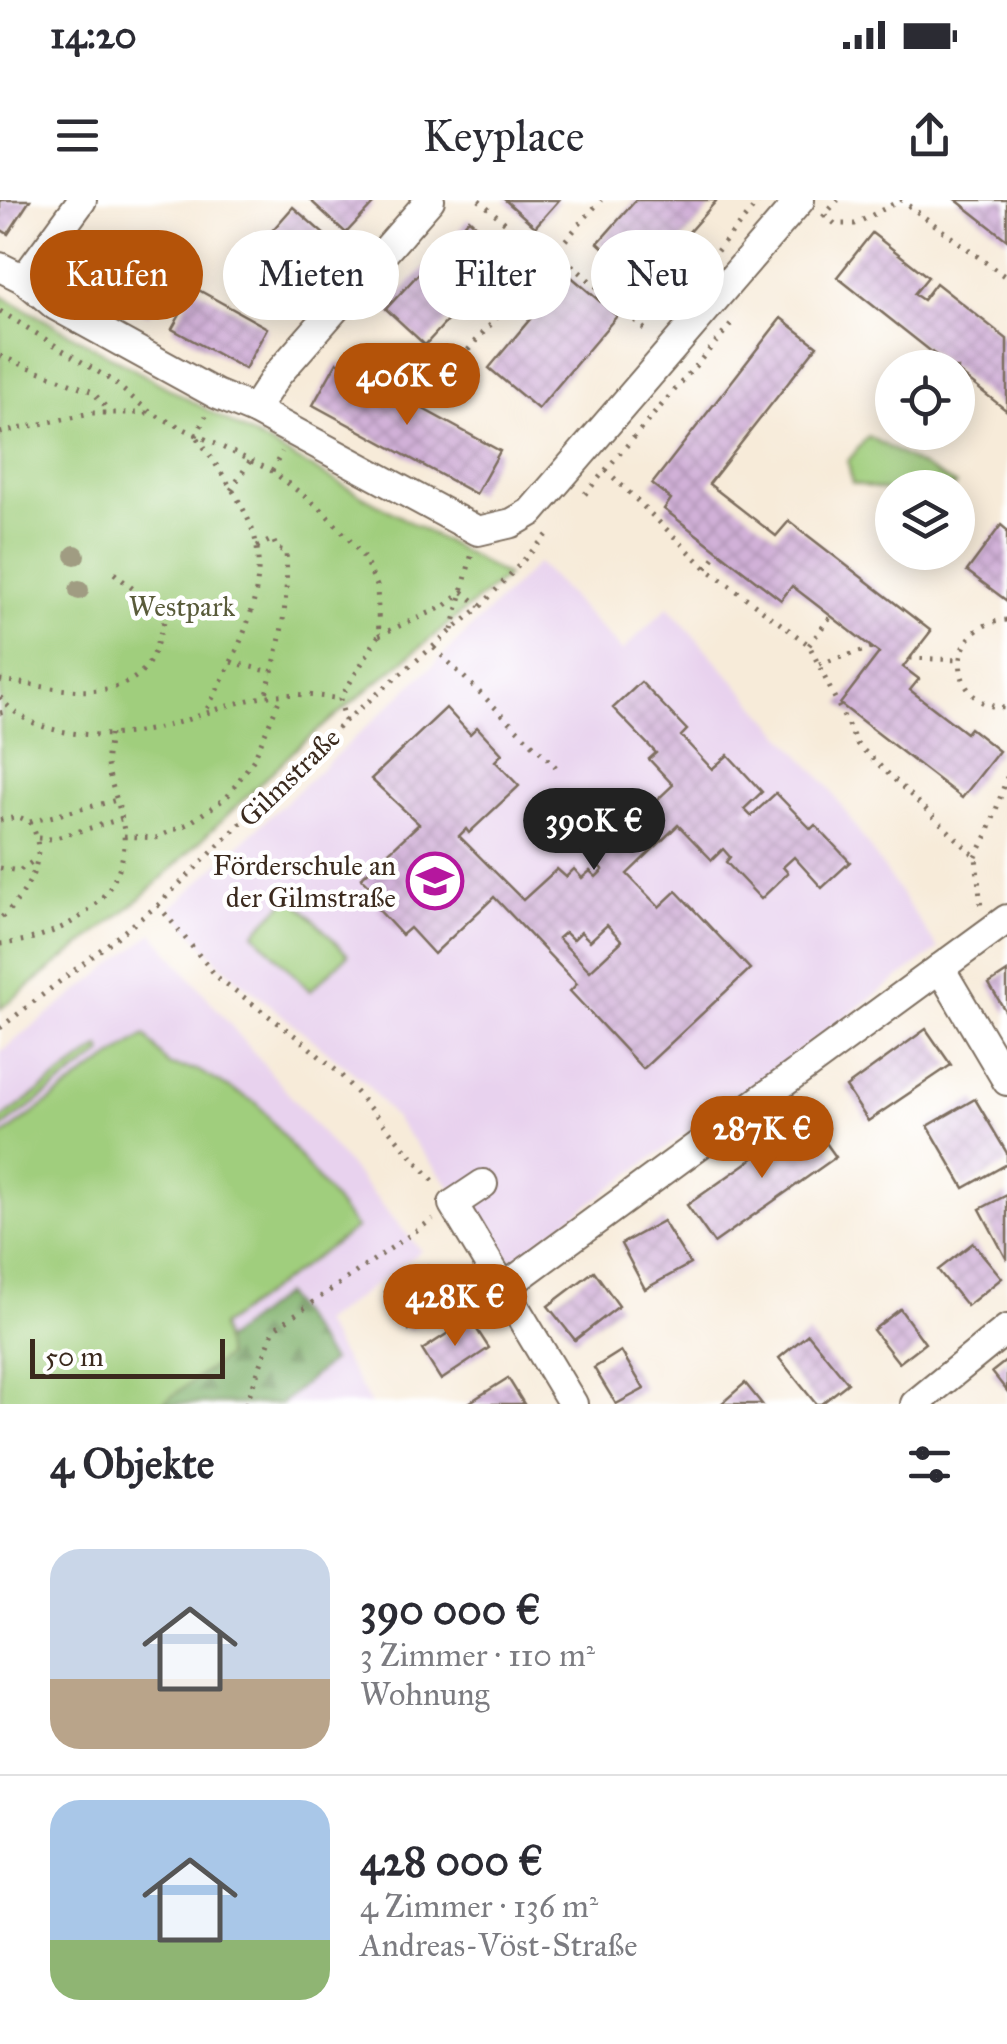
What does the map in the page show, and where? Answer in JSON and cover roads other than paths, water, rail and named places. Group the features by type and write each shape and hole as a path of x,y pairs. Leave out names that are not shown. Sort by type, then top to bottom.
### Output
{"street":[{"path":"82,200 12,273 56,306 478,531 512,524 531,512 800,200"},
{"path":"254,410 277,376 430,200"},
{"path":"505,1287 940,968 995,919"},
{"path":"940,968 1007,1081"},
{"path":"483,1184 454,1204 573,1404"},
{"path":"915,1404 1007,1330"}],"place":[{"name":"Förderschule an der Gilmstraße","path":"435,881"}],"park label":[{"name":"Westpark","path":"182,606"}]}
